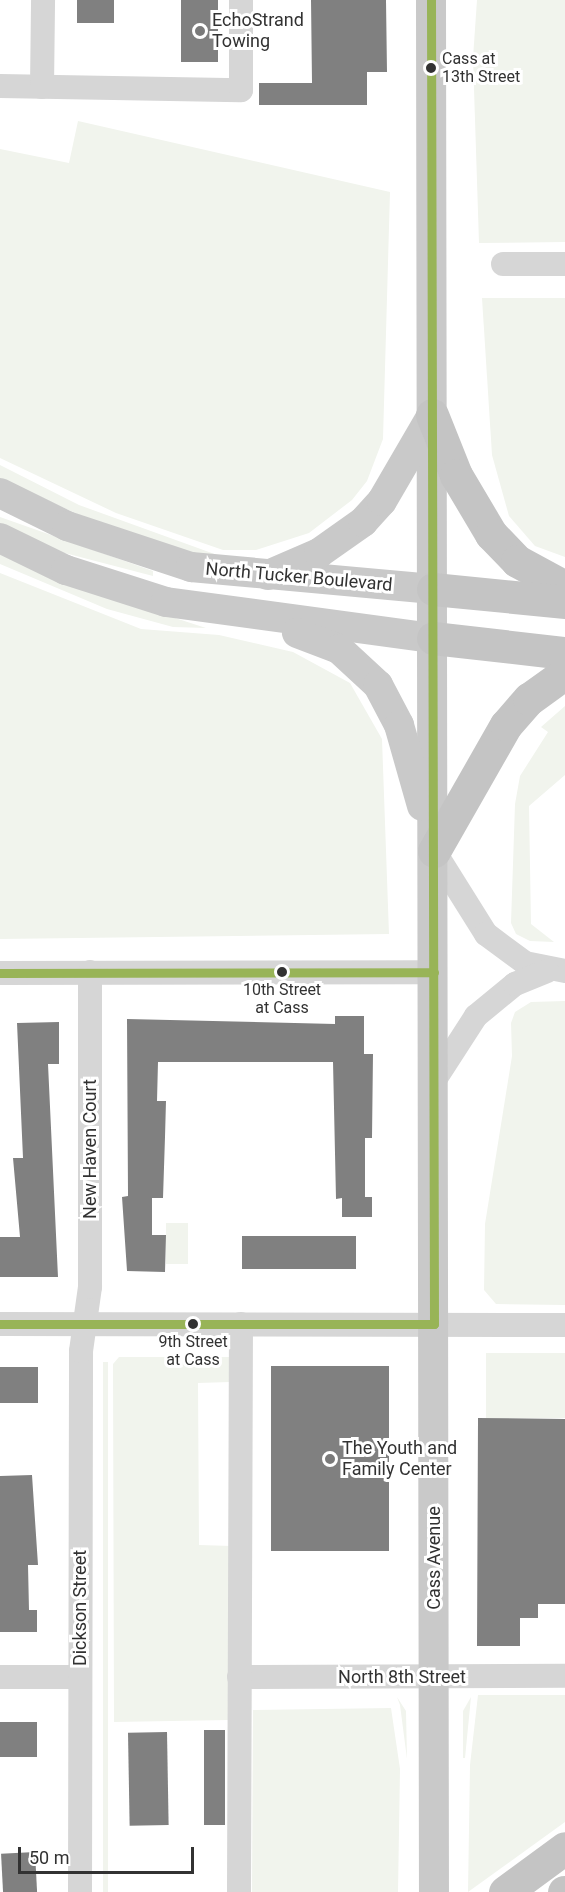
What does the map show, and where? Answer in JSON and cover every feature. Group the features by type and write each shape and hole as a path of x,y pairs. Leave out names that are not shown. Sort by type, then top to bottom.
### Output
{"highway":[{"path":"432,415 456,475 491,534 517,561 565,587"},
{"path":"433,589 565,602"},
{"path":"433,638 565,653"},
{"path":"434,850 506,725 529,699 565,673"},
{"path":"505,1892 565,1848"}],"main road":[{"name":"Cass Avenue","path":"431,0 434,1892"},
{"path":"265,577 319,553 363,522 382,501 432,415"},
{"name":"North Tucker Boulevard","path":"0,493 67,526 136,551 191,567 265,577 433,589"},
{"path":"0,538 113,586 255,617 433,638"},
{"path":"255,617 339,649 378,685 410,758 434,850"}],"street":[{"path":"42,87 43,0"},
{"path":"0,86 241,90 241,0"},
{"path":"503,264 565,264"},
{"path":"434,850 486,934 516,958 557,971"},
{"path":"434,1082 476,1016 515,984 557,971"},
{"name":"New Haven Court","path":"85,1325 90,972"},
{"path":"0,973 434,972"},
{"path":"0,1324 565,1325"},
{"path":"238,1892 241,1324"},
{"name":"Dickson Street","path":"80,1892 80,1677 85,1325"},
{"name":"North 8th Street","path":"239,1677 565,1676"},
{"path":"0,1677 80,1677"}],"shaded area":[{"path":"477,0 565,0 565,242 479,243 473,58"},
{"path":"78,121 390,192 383,439 367,481 352,500 309,533 256,550 223,550 116,513 0,458 0,149 69,163"},
{"path":"482,298 565,298 565,557 535,546 509,516 492,455"},
{"path":"0,465 79,505 220,556 204,557 107,528 0,478"},
{"path":"0,517 153,571 153,576 57,551 0,523"},
{"path":"0,552 206,628 173,627 107,609 0,564"},
{"path":"0,573 141,629 219,635 293,652 350,683 382,739 389,934 0,939"},
{"path":"565,706 565,775 529,806 531,924 554,942 530,941 516,934 511,923 515,804 520,776 548,732 541,727"},
{"path":"565,1001 565,1305 496,1304 484,1290 485,1224 512,1056 511,1023 515,1012 531,1002"},
{"path":"166,1223 188,1223 188,1264 166,1264"},
{"path":"486,1353 565,1353 565,1418 486,1418"},
{"path":"119,1357 229,1357 230,1382 198,1383 199,1545 232,1546 229,1720 114,1722 113,1364"},
{"path":"103,1362 108,1362 108,1892 103,1892"},
{"path":"478,1695 565,1695 565,1822 468,1892 470,1765"},
{"path":"397,1697 406,1711 407,1759 400,1705"},
{"path":"471,1697 465,1758 463,1758 463,1711"},
{"path":"391,1708 400,1769 398,1892 252,1892 253,1710"}],"building":[{"path":"77,0 114,0 114,23 77,23"},
{"name":"EchoStrand Towing","path":"181,0 218,0 218,62 181,62"},
{"path":"311,0 386,0 387,72 367,72 367,105 259,105 259,83 312,83"},
{"path":"335,1016 364,1016 364,1054 373,1054 372,1138 365,1138 365,1197 372,1197 372,1217 342,1217 342,1198 336,1199 333,1062 158,1062 157,1101 166,1101 163,1198 152,1198 152,1235 166,1235 165,1272 127,1271 122,1197 128,1196 127,1019 335,1024"},
{"path":"59,1022 59,1064 48,1064 58,1277 0,1277 0,1237 20,1237 13,1158 23,1158 17,1023"},
{"path":"242,1236 356,1236 356,1269 242,1269"},
{"name":"The Youth and Family Center","path":"271,1366 389,1366 389,1551 271,1551"},
{"path":"0,1367 38,1367 38,1403 0,1403"},
{"path":"478,1418 565,1419 565,1604 538,1604 538,1618 520,1618 520,1646 477,1646"},
{"path":"32,1475 38,1565 28,1565 29,1610 37,1610 37,1632 0,1632 0,1476"},
{"path":"0,1722 37,1722 37,1757 0,1757"},
{"path":"204,1730 225,1730 225,1825 204,1825"},
{"path":"167,1732 169,1825 130,1826 128,1733"},
{"path":"35,1852 37,1892 3,1892 1,1854"}],"transit line":[{"path":"0,1324 434,1324 431,0"},
{"path":"0,973 434,972"}],"place":[{"name":"EchoStrand Towing","path":"200,31"},
{"name":"Cass at 13th Street","path":"431,68"},
{"name":"10th Street at Cass","path":"282,972"},
{"name":"9th Street at Cass","path":"193,1324"},
{"name":"The Youth and Family Center","path":"330,1459"}]}
